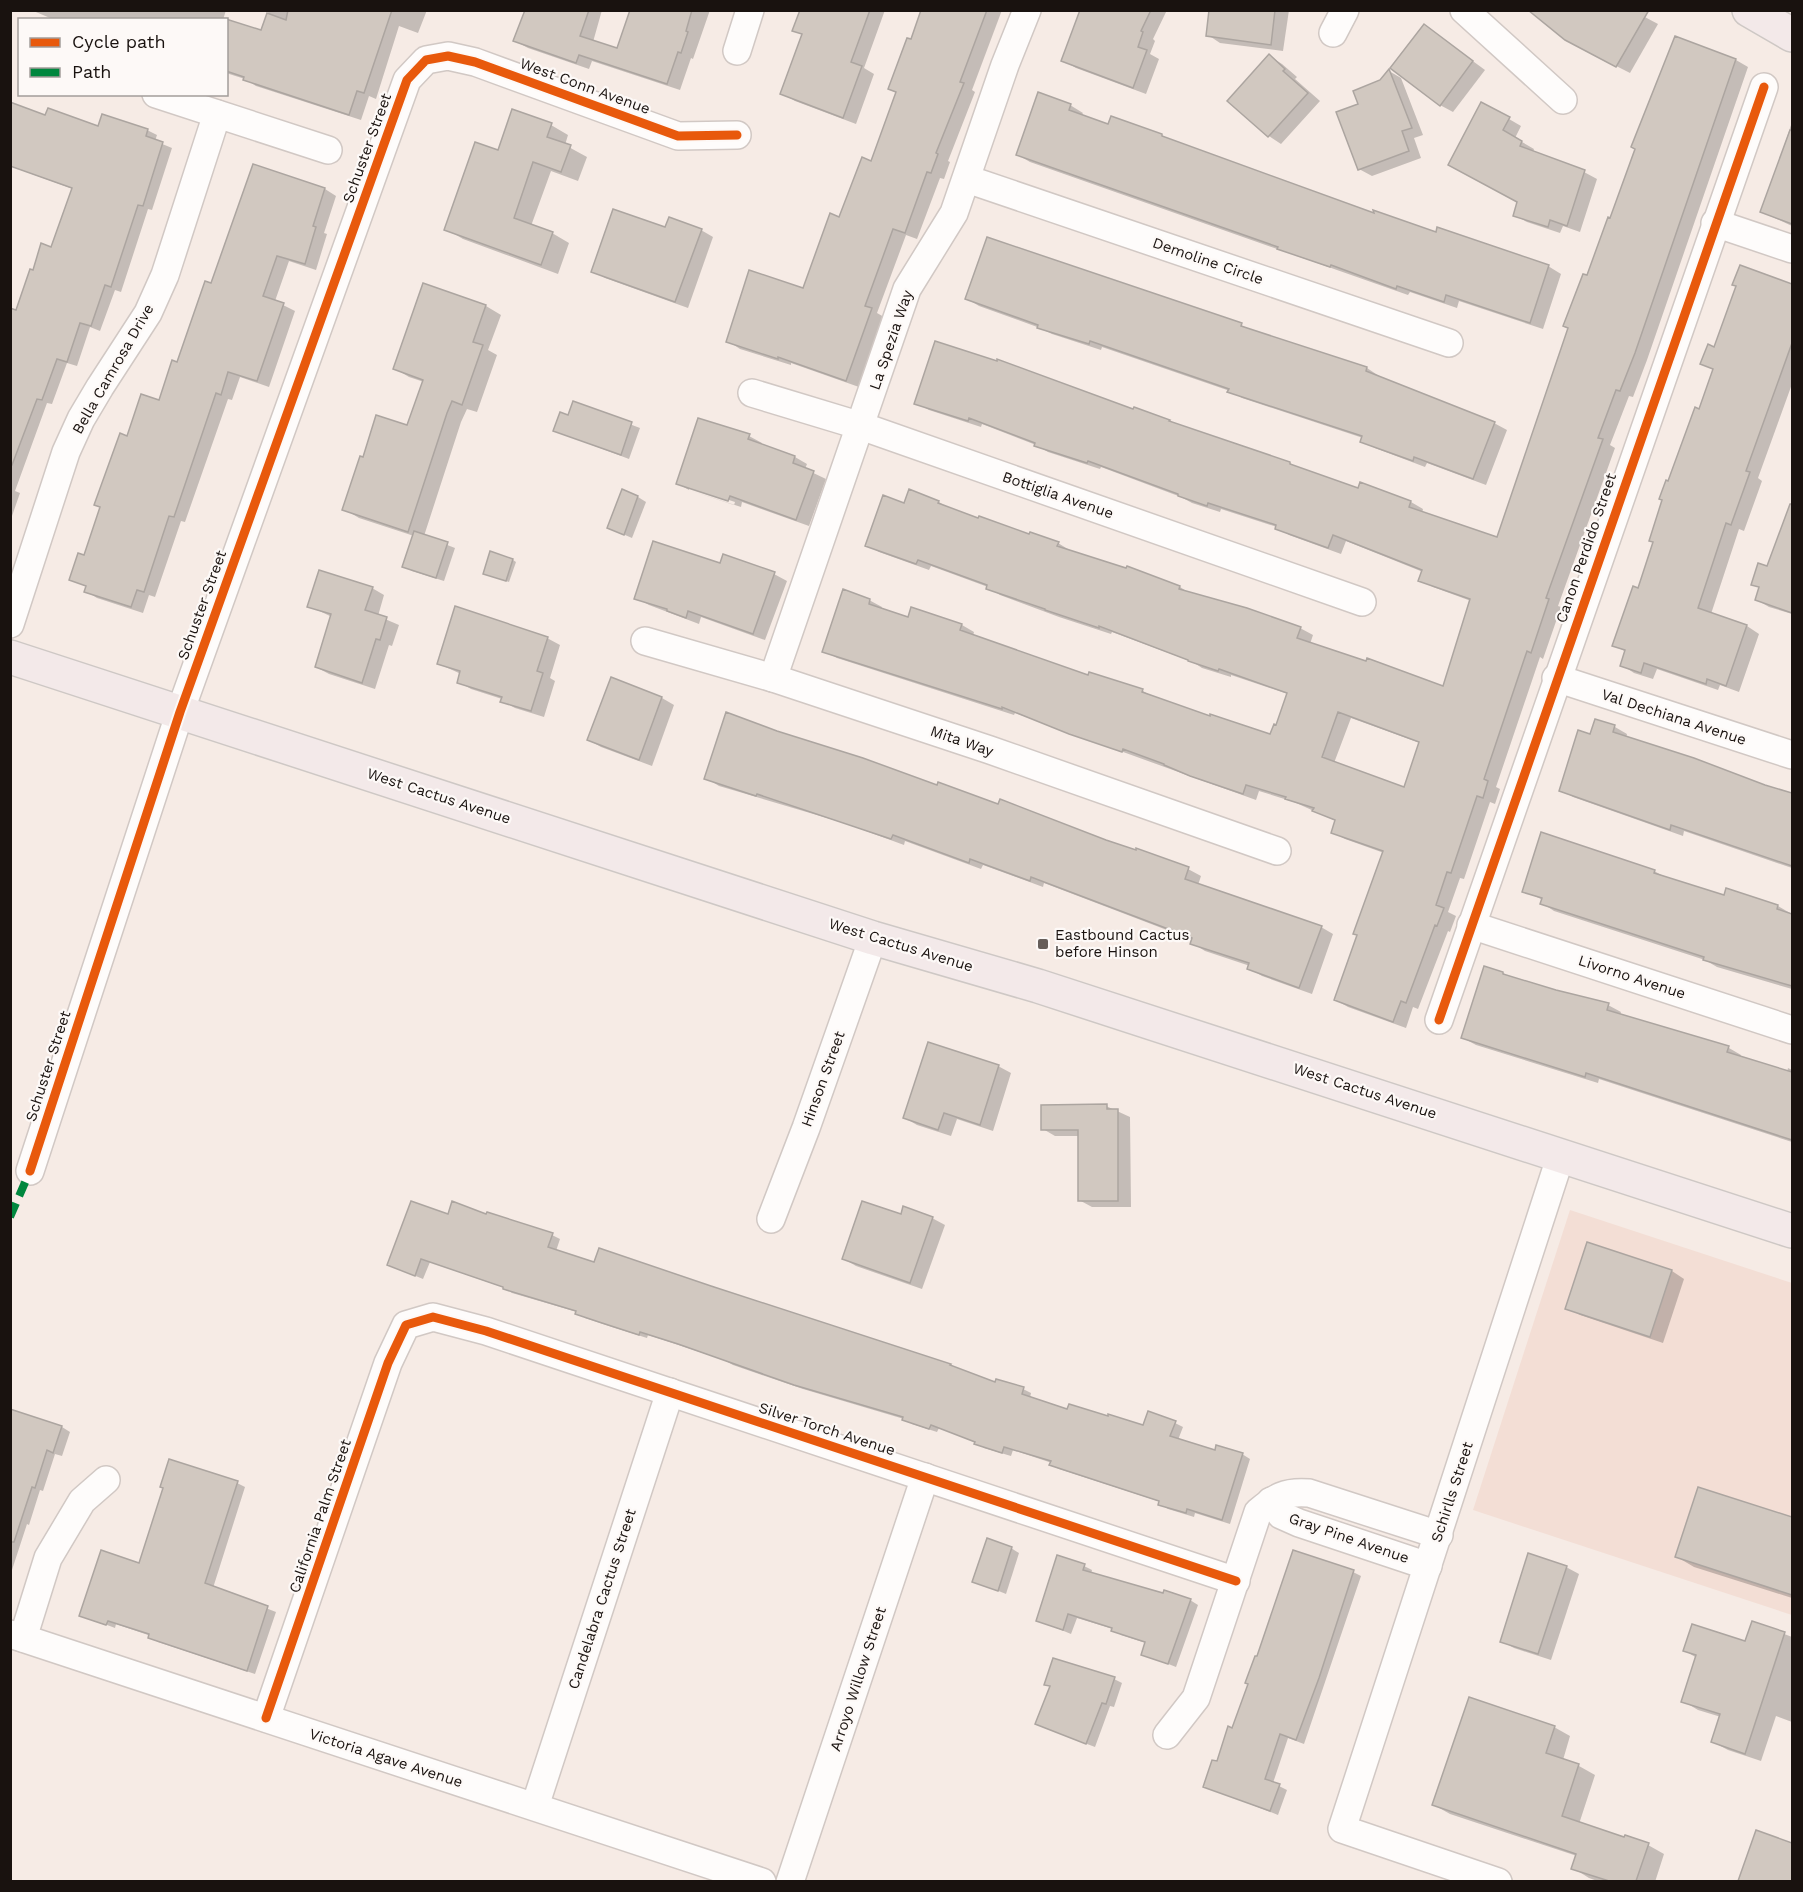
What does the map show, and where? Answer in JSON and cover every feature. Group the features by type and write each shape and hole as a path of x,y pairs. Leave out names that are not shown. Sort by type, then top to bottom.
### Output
{"main road":[{"path":"1749,10 1792,36"},
{"name":"West Cactus Avenue","path":"10,657 873,938 1049,990 1792,1231"}],"street":[{"path":"737,51 750,10"},
{"name":"La Spezia Way","path":"773,678 907,289 954,213 1005,65 1027,10"},
{"path":"1464,10 1563,100"},
{"name":"West Conn Avenue","path":"426,60 448,56 475,62 678,136 736,135"},
{"name":"Schuster Street","path":"30,1171 180,712 407,80 426,60"},
{"name":"Canon Perdido Street","path":"1439,1020 1556,678 1764,87"},
{"path":"162,96 328,150"},
{"name":"Bella Camrosa Drive","path":"10,624 66,452 81,419 100,387 148,314 165,275 217,114"},
{"name":"Demoline Circle","path":"966,178 1449,343"},
{"path":"1715,223 1792,249"},
{"name":"Bottiglia Avenue","path":"752,393 861,426 1362,602"},
{"name":"Mita Way","path":"645,641 773,678 990,750 1277,852"},
{"name":"Val Dechiana Avenue","path":"1556,678 1792,755"},
{"name":"Livorno Avenue","path":"1472,925 1792,1030"},
{"name":"Hinson Street","path":"771,1219 806,1128 873,938"},
{"name":"Schirlls Street","path":"1498,1881 1342,1829 1561,1155"},
{"name":"Silver Torch Avenue","path":"406,1325 432,1317 486,1331 1236,1581"},
{"name":"California Palm Street","path":"266,1718 388,1363 406,1325"},
{"name":"Candelabra Cactus Street","path":"535,1806 670,1392"},
{"name":"Arroyo Willow Street","path":"790,1881 925,1477"},
{"path":"17,1636 48,1558 82,1501 106,1480"},
{"name":"Gray Pine Avenue","path":"1428,1566 1281,1515 1271,1501 1290,1492 1309,1493 1439,1535"},
{"path":"1167,1735 1196,1698 1258,1512 1271,1501"},
{"name":"Victoria Agave Avenue","path":"17,1636 762,1881"}],"shaded area":[{"path":"1570,1210 1792,1283 1792,1615 1473,1510"}],"building":[{"path":"288,10 392,10 364,93 357,91 349,115 243,80 244,77 228,72 228,20 261,30 267,13 286,20"},
{"path":"525,10 589,10 580,36 617,48 630,10 692,10 681,53 678,52 667,84 579,55 576,63 513,41"},
{"path":"800,10 870,10 851,62 862,66 843,118 780,94 802,34 792,31"},
{"path":"921,10 987,10 960,82 964,83 936,153 938,154 931,173 927,172 905,233 893,229 865,306 872,308 846,381 778,357 778,359 726,342 749,270 803,288 830,213 839,217 862,157 871,161 896,92 888,89 907,38 911,39"},
{"path":"1080,10 1151,10 1141,31 1143,32 1138,47 1147,50 1133,88 1061,61"},
{"path":"1209,10 1275,10 1271,45 1206,36"},
{"path":"1528,10 1649,10 1616,67 1565,40"},
{"path":"1424,24 1473,61 1440,106 1390,68"},
{"path":"1675,36 1736,59 1635,353 1620,391 1616,390 1598,438 1603,439 1546,598 1549,599 1531,653 1527,651 1484,779 1488,781 1483,798 1477,796 1451,873 1447,872 1436,905 1444,908 1437,926 1435,925 1406,1003 1401,1001 1393,1022 1334,1000 1357,935 1353,934 1383,851 1331,833 1335,820 1312,811 1314,808 1285,799 1286,797 1246,785 1243,794 1123,749 1122,752 1069,734 1002,707 1002,709 822,652 843,589 870,599 869,604 908,617 911,607 962,624 960,630 1088,675 1089,672 1143,689 1142,692 1210,716 1210,714 1270,734 1274,724 1276,725 1287,693 1219,669 1218,671 1188,661 1099,626 1099,628 986,589 987,585 918,560 916,564 865,546 883,495 904,503 909,489 978,518 979,516 1059,542 1057,546 1126,568 1127,566 1180,586 1179,589 1247,608 1301,627 1297,638 1366,661 1367,658 1443,686 1470,599 1418,581 1422,570 1333,535 1328,548 1275,529 1276,525 1208,503 1207,506 1088,461 1087,463 1034,446 1035,443 969,418 968,421 914,404 935,341 997,361 997,359 1358,488 1360,482 1411,501 1409,507 1497,537 1568,328 1563,326 1583,274 1587,275 1608,217 1610,218 1635,149 1631,147","holes":["1338,712 1419,742 1404,787 1322,757"]},
{"path":"1269,54 1285,69 1283,71 1308,93 1268,137 1227,101"},
{"path":"1389,69 1412,128 1402,131 1409,151 1358,170 1336,112 1358,104 1353,91 1380,80"},
{"path":"1038,92 1071,104 1069,110 1108,124 1111,116 1374,213 1373,210 1436,232 1437,227 1549,265 1530,323 1446,295 1444,302 1397,286 1396,289 1331,265 1330,267 1277,249 1278,247 1016,155"},
{"path":"10,102 45,115 48,108 98,126 102,114 148,129 146,136 163,142 143,206 138,205 111,287 105,285 91,326 80,323 67,362 57,359 42,400 37,399 12,465 10,465 10,308 16,310 30,269 33,270 41,243 51,247 72,188 10,166"},
{"path":"1481,102 1510,117 1503,130 1522,141 1520,146 1585,170 1567,226 1550,220 1548,227 1513,216 1517,202 1448,165"},
{"path":"512,109 552,123 547,137 571,145 561,172 533,162 514,218 553,232 541,265 444,230 475,142 498,150"},
{"path":"1790,130 1792,130 1792,224 1760,212"},
{"path":"253,164 325,188 313,226 316,227 305,264 277,256 263,296 284,303 257,381 228,372 221,395 216,393 174,517 169,516 144,592 137,590 131,607 84,592 86,586 69,580 78,553 84,555 100,507 94,505 120,433 127,436 141,394 159,400 172,360 177,362 205,281 211,283"},
{"path":"613,209 665,227 669,217 702,229 675,302 591,272"},
{"path":"987,237 1242,323 1241,326 1367,367 1366,371 1495,422 1473,479 1414,457 1413,461 1360,442 1362,436 1227,392 1229,389 1090,341 1089,344 1037,328 1038,325 965,299"},
{"path":"1740,265 1792,284 1792,343 1746,471 1750,472 1731,525 1726,523 1698,608 1747,625 1726,686 1707,679 1706,684 1644,663 1641,673 1620,666 1625,650 1612,646 1633,586 1638,588 1653,542 1649,541 1662,500 1659,499 1666,480 1668,481 1695,407 1699,409 1713,369 1700,364 1708,344 1714,347 1736,286 1732,285"},
{"path":"423,283 486,305 473,342 483,345 462,405 452,401 447,413 408,532 342,510 360,456 363,457 376,415 407,425 423,380 393,369"},
{"path":"573,401 632,422 621,455 553,431 560,412 568,415"},
{"path":"698,418 750,434 748,439 795,456 793,463 814,471 796,520 730,496 728,501 676,484"},
{"path":"622,489 638,496 624,535 607,528"},
{"path":"1790,504 1792,504 1792,613 1755,600 1759,587 1751,585 1758,563 1767,566"},
{"path":"414,531 448,542 436,578 402,567"},
{"path":"653,541 720,563 723,554 775,572 753,634 688,611 686,618 667,611 667,609 634,599"},
{"path":"490,551 513,559 506,581 483,574"},
{"path":"319,570 373,587 365,610 387,617 380,640 376,639 362,683 315,667 331,614 307,607"},
{"path":"455,606 548,637 537,671 543,673 531,711 500,702 502,697 457,683 460,671 437,664"},
{"path":"611,677 662,697 639,760 587,740"},
{"path":"726,712 937,785 938,782 998,804 1000,799 1106,840 1189,867 1185,879 1322,926 1299,988 1247,969 1249,963 1190,944 1192,938 1031,877 1030,881 970,859 969,863 893,835 891,839 757,794 756,796 704,779"},
{"path":"1595,719 1615,725 1613,732 1792,793 1792,866 1671,825 1670,830 1559,791 1578,730 1590,734"},
{"path":"1541,832 1655,870 1654,873 1724,895 1726,888 1778,905 1777,909 1792,914 1792,986 1703,960 1704,957 1540,904 1542,898 1522,892"},
{"path":"1484,966 1556,990 1609,1003 1607,1010 1729,1046 1727,1052 1792,1072 1792,1140 1586,1073 1585,1077 1461,1038"},
{"path":"928,1042 999,1065 980,1125 944,1113 938,1130 903,1118"},
{"path":"1107,1104 1107,1109 1118,1109 1118,1201 1078,1201 1078,1130 1041,1130 1041,1105"},
{"path":"411,1201 448,1214 452,1201 486,1214 487,1212 553,1233 548,1247 594,1262 599,1248 951,1364 995,1382 996,1379 1024,1387 1022,1394 1067,1409 1069,1404 1143,1425 1148,1411 1176,1421 1170,1436 1215,1450 1216,1445 1243,1453 1222,1520 1187,1509 1186,1513 1158,1505 1159,1501 1049,1465 1051,1461 1004,1447 1002,1453 974,1444 975,1442 931,1425 929,1429 902,1420 903,1417 794,1385 678,1344 602,1323 575,1314 576,1311 503,1289 503,1287 421,1259 415,1276 387,1265"},
{"path":"862,1201 901,1214 903,1206 933,1217 910,1283 842,1259"},
{"path":"1587,1242 1672,1270 1650,1337 1565,1309"},
{"path":"10,1409 62,1426 53,1453 47,1450 14,1542 10,1542"},
{"path":"169,1459 238,1481 205,1583 268,1606 247,1671 148,1638 149,1634 108,1621 106,1625 79,1616 101,1550 139,1563 163,1488 160,1487"},
{"path":"1698,1487 1792,1517 1792,1595 1675,1557"},
{"path":"987,1538 1012,1547 998,1591 972,1582"},
{"path":"1293,1550 1354,1570 1296,1740 1280,1734 1265,1779 1280,1784 1270,1811 1203,1787 1212,1760 1217,1761 1228,1726 1232,1728 1248,1684 1245,1683 1255,1656 1257,1656"},
{"path":"1528,1553 1567,1566 1538,1654 1500,1642"},
{"path":"1057,1555 1085,1564 1083,1570 1191,1599 1168,1664 1141,1655 1145,1642 1111,1631 1112,1628 1068,1614 1063,1630 1036,1621"},
{"path":"1752,1621 1785,1632 1745,1754 1711,1742 1720,1714 1681,1702 1696,1655 1683,1651 1692,1624 1745,1641"},
{"path":"1053,1658 1115,1677 1106,1704 1102,1703 1086,1744 1035,1724 1050,1686 1044,1685"},
{"path":"1469,1697 1555,1726 1546,1753 1579,1764 1562,1816 1649,1843 1636,1881 1609,1881 1571,1869 1576,1854 1432,1805"},
{"path":"1756,1830 1792,1843 1792,1881 1738,1881"}],"marked path":[{"path":"10,1217 30,1171"}],"cycle path":[{"path":"30,1171 180,712 407,80 426,60 448,56 475,62 678,136 737,135"},
{"path":"1439,1020 1764,87"},
{"path":"266,1718 388,1363 406,1325 433,1317 486,1331 1236,1581"}],"place":[{"name":"Eastbound Cactus before Hinson","path":"1043,944"}]}
